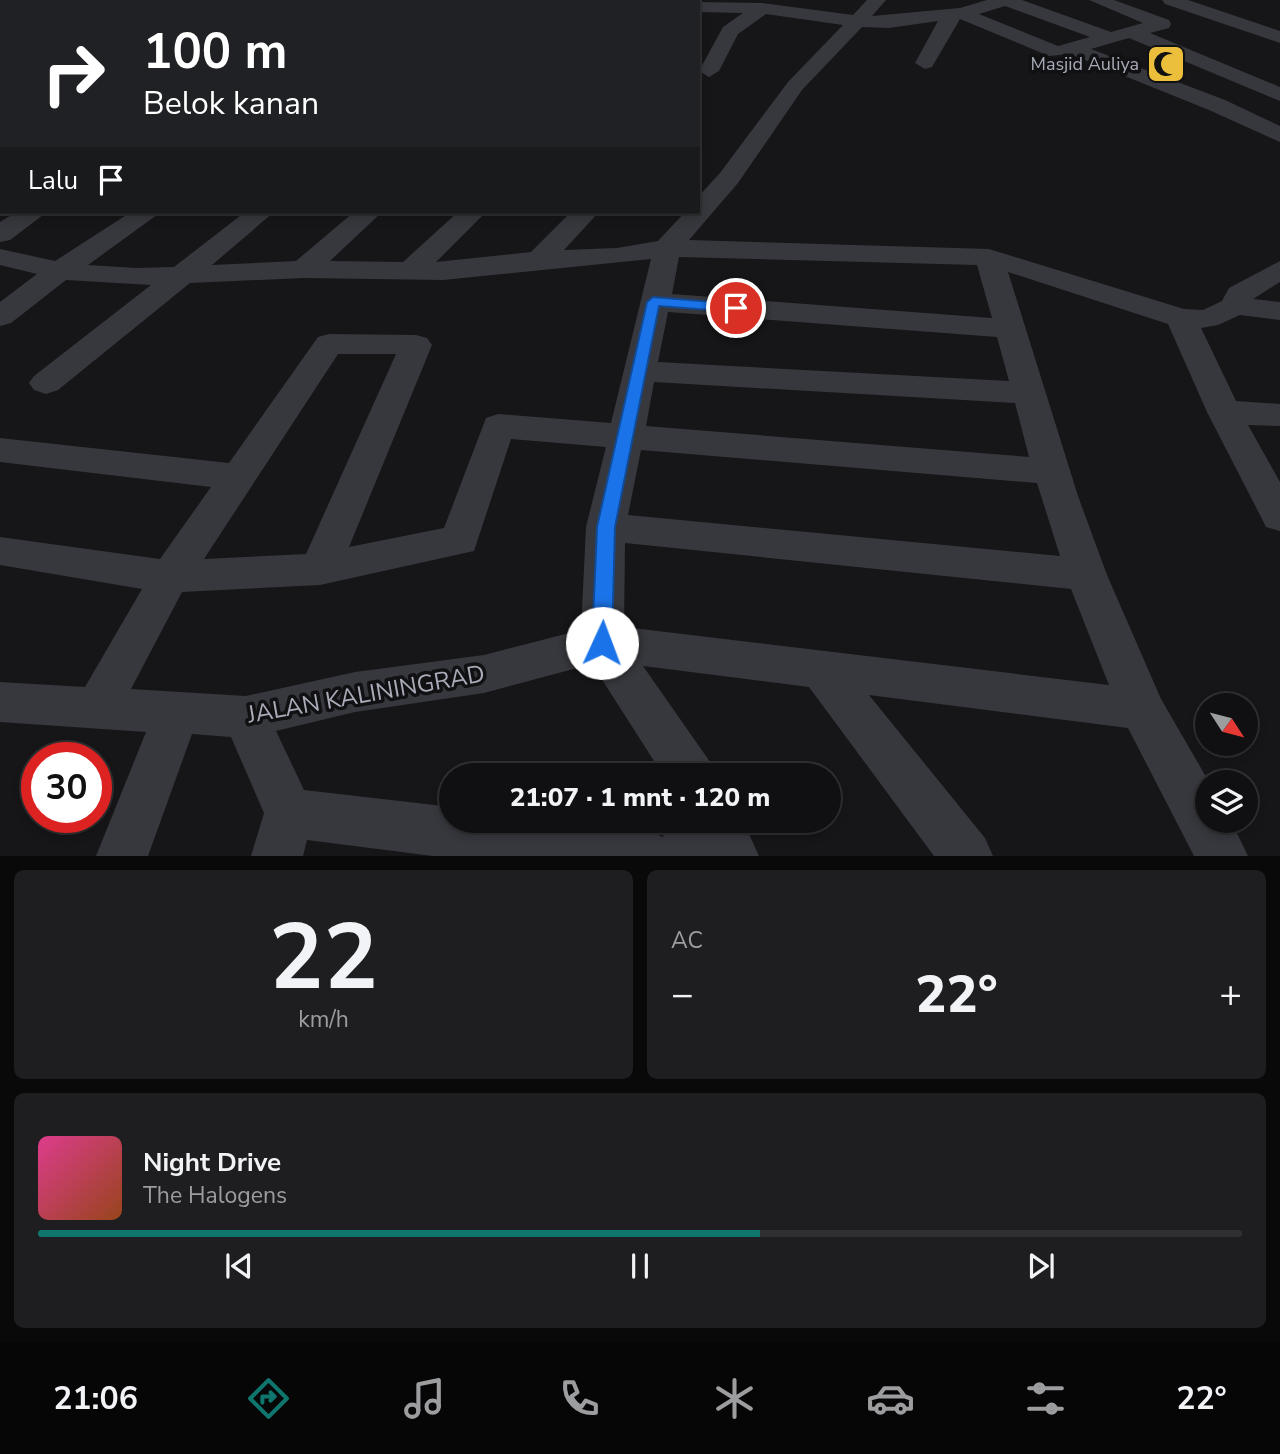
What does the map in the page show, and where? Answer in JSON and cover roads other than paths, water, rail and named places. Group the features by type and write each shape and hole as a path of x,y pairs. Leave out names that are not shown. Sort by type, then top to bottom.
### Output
{"street":[{"path":"700,211 729,178 795,86 877,0"},
{"path":"700,7 762,8 858,21 889,22 956,14 1005,0 1113,39"},
{"path":"956,14 1051,51 1074,50 1162,24 1098,0"},
{"path":"1171,0 1280,37"},
{"path":"709,71 730,31 762,8"},
{"path":"925,63 956,14"},
{"path":"1133,33 1280,95"},
{"path":"1074,50 1217,106 1280,135"},
{"path":"0,233 31,214"},
{"path":"0,317 60,271 145,214"},
{"path":"46,383 177,276 258,214"},
{"path":"304,269 367,214"},
{"path":"409,272 471,214"},
{"path":"539,260 584,214"},
{"path":"683,763 602,643 606,527 653,302 667,248 697,214"},
{"path":"0,257 60,271 136,277 304,269 409,272 483,268 539,260 617,256 667,248 989,257 1181,318 1207,318 1236,306 1280,311"},
{"path":"989,257 1012,329 1027,393 1086,573 1142,709 1223,856"},
{"path":"1236,306 1239,294 1280,270"},
{"path":"653,302 1012,329"},
{"path":"1181,318 1224,412 1277,508"},
{"path":"97,708 170,577 328,344 416,345 320,569"},
{"path":"640,371 1027,393"},
{"path":"1224,412 1280,415"},
{"path":"4,551 170,577 320,569 460,540 498,426 1054,472"},
{"path":"0,450 238,477"},
{"path":"606,527 1086,573"},
{"path":"602,643 1142,709"},
{"name":"JALAN KALININGRAD","path":"0,702 246,717 355,692 484,674 602,643"},
{"path":"822,670 967,856"},
{"path":"122,856 176,714"},
{"path":"246,717 283,834 646,856"},
{"path":"684,856 690,833"},
{"path":"722,833 733,856"}],"place":[{"name":"Masjid Auliya","path":"1166,64"}]}
